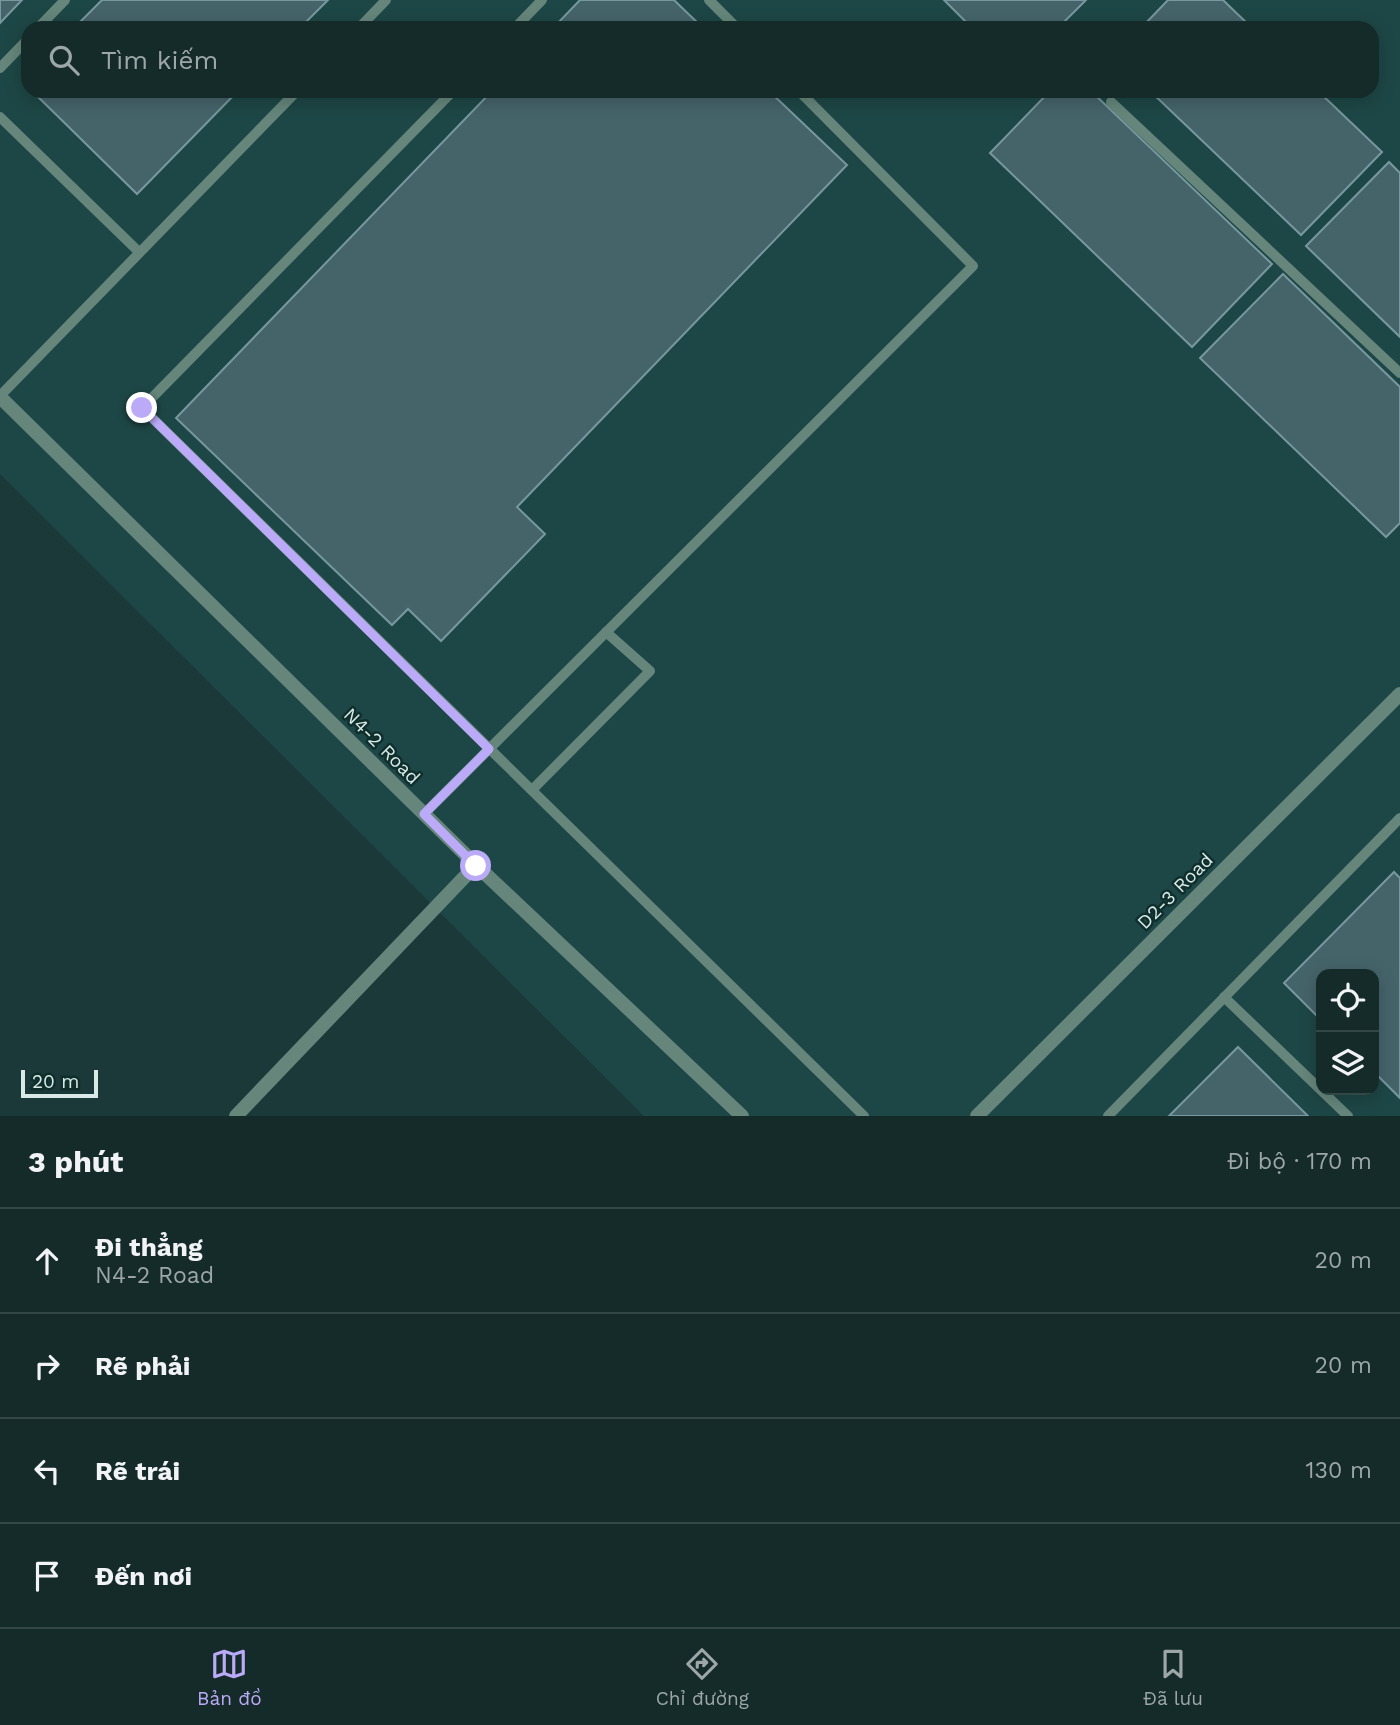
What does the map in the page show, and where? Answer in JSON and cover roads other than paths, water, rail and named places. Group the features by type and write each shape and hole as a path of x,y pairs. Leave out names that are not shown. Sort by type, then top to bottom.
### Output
{"street":[{"name":"N4-2 Road","path":"0,396 476,866 742,1116"},
{"name":"D2-3 Road","path":"978,1116 1400,694"},
{"path":"236,1116 476,866"}],"lane":[{"path":"45,21 65,0"},
{"path":"366,21 386,0"},
{"path":"521,21 542,0"},
{"path":"709,0 730,21"},
{"path":"0,68 21,46"},
{"path":"0,396 290,98"},
{"path":"446,98 142,408 864,1116"},
{"path":"424,814 973,266 806,98"},
{"path":"1111,102 1400,373"},
{"path":"0,117 139,252"},
{"path":"531,790 650,671 606,632"},
{"path":"1108,1116 1400,818"},
{"path":"1224,998 1348,1116"}]}
